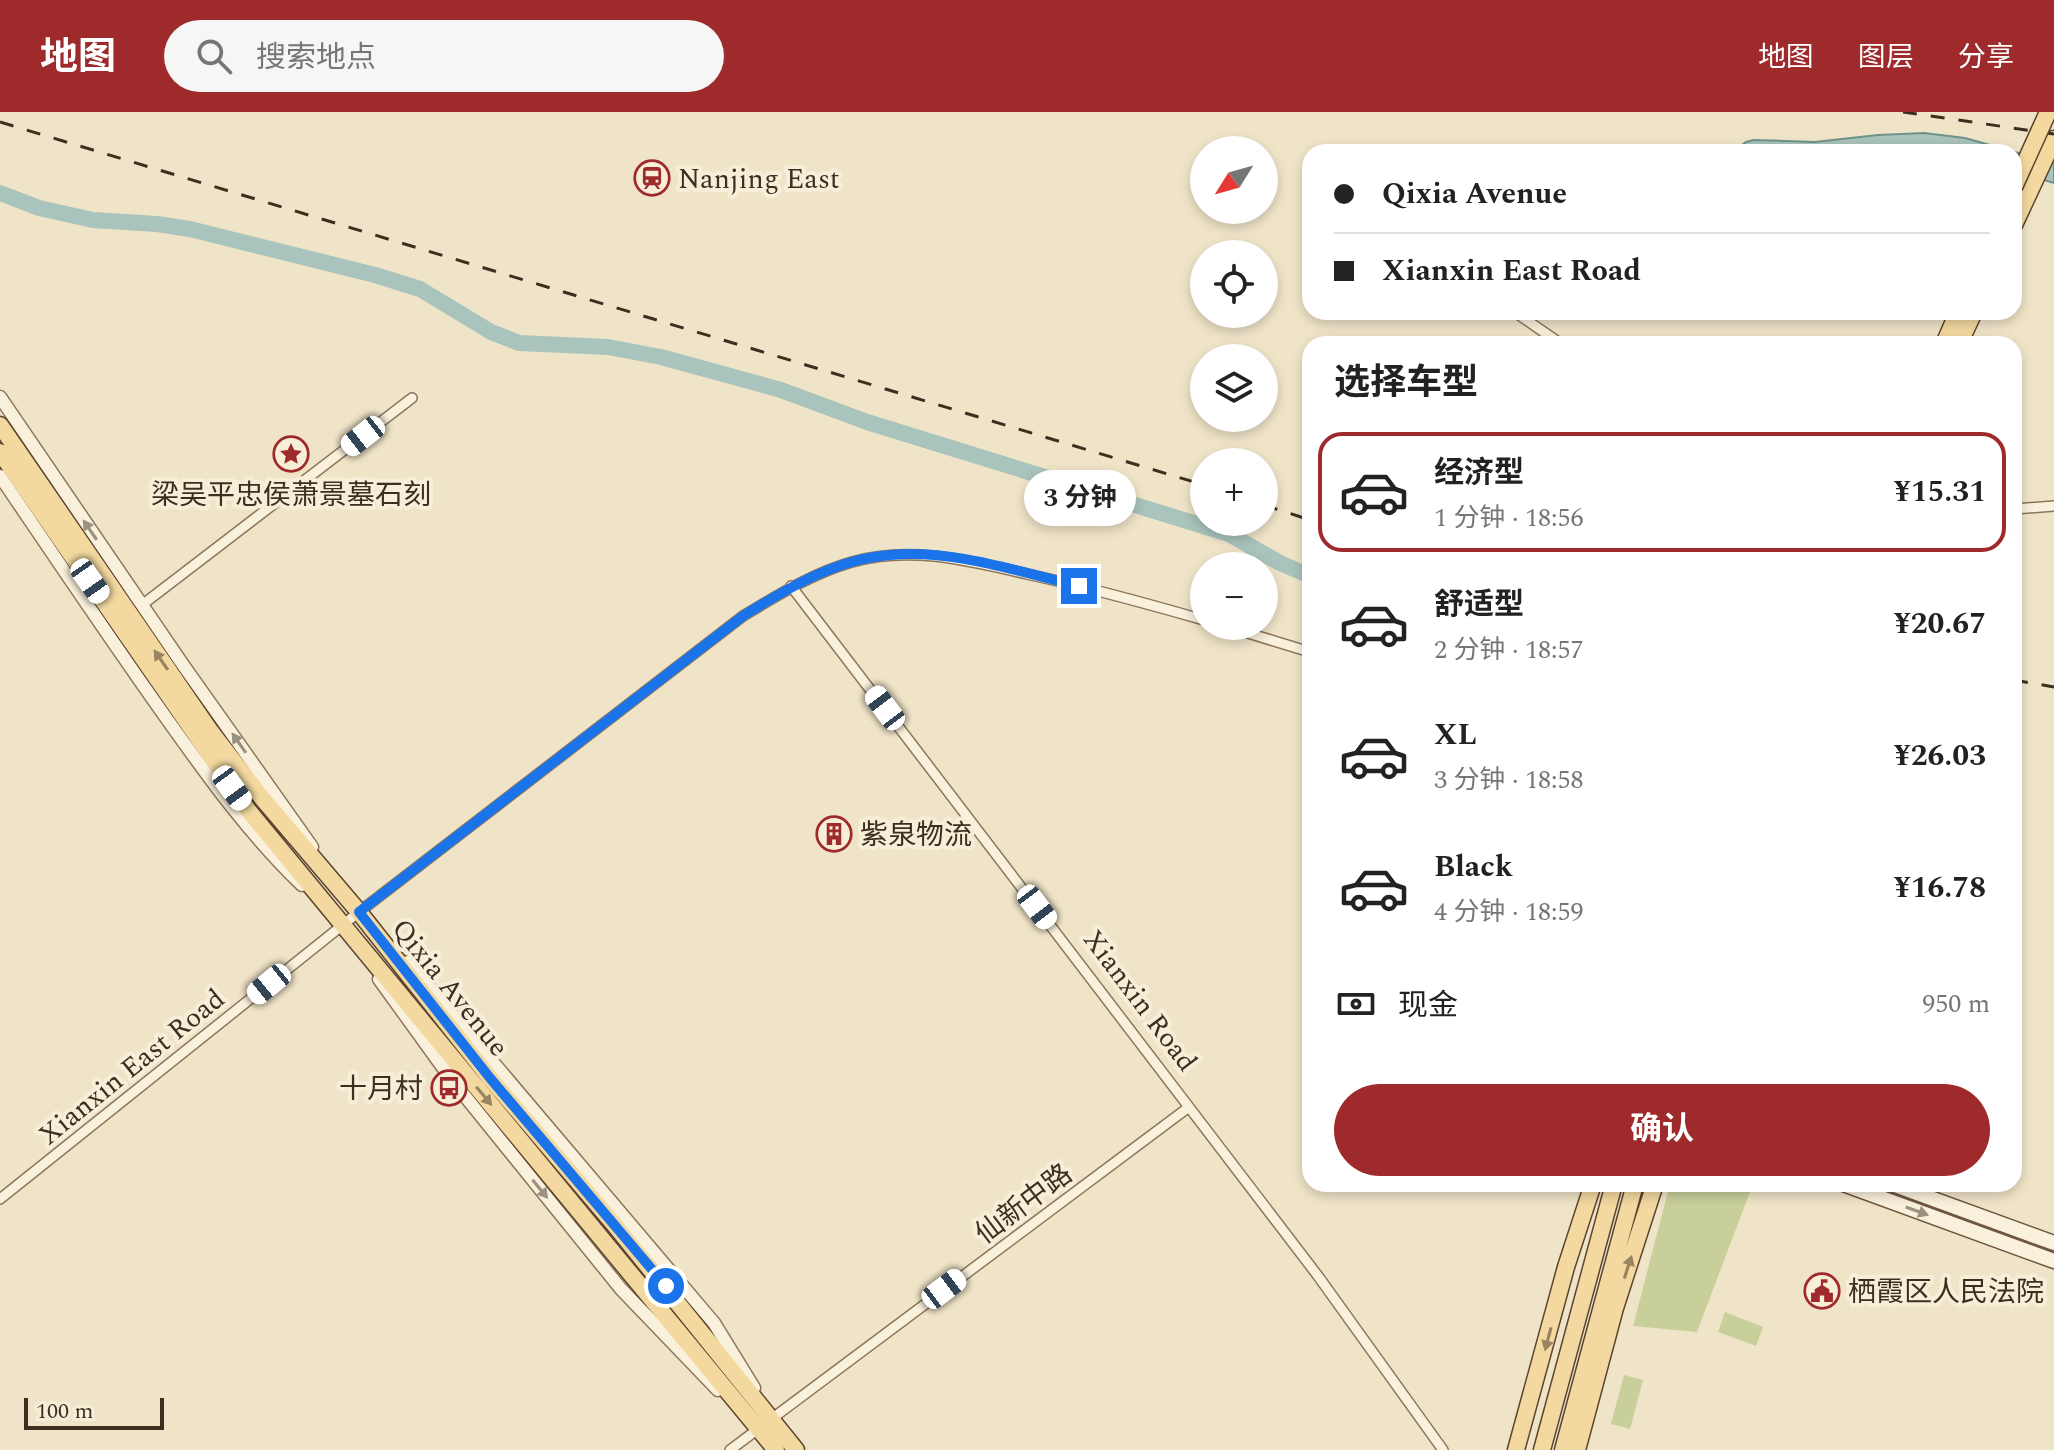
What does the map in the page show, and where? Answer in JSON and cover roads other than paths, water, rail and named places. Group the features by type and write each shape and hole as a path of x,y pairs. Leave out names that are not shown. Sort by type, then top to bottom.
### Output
{"main road":[{"path":"2022,169 2048,112"},
{"path":"2022,208 2054,139"},
{"name":"Qixia Avenue","path":"0,425 211,732 306,853 359,912 490,1078 613,1223 796,1450"},
{"name":"Qixia Avenue","path":"0,452 248,810 774,1450"},
{"path":"1516,1450 1566,1267 1590,1192"},
{"path":"1542,1450 1612,1192"},
{"path":"1563,1450 1633,1192"},
{"path":"1577,1450 1615,1308 1652,1192"},
{"path":"1865,1192 2054,1261"},
{"path":"1914,1192 2054,1243"},
{"path":"772,1418 805,1450"}],"street":[{"path":"1526,320 1550,336"},
{"path":"0,397 142,605 359,912"},
{"path":"142,605 412,398"},
{"path":"0,476 230,808 272,856 342,925"},
{"path":"2022,508 2054,506"},
{"name":"Xianxin East Road","path":"0,1199 342,925 743,616 791,586 852,562 891,554 951,557 1079,586 1190,616"},
{"name":"Xianxin Road","path":"791,586 1318,1276 1443,1450"},
{"path":"1271,640 1302,650"},
{"name":"仙新中路","path":"730,1450 1189,1107"}],"water":[{"path":"1924,133 1986,144 1743,144 1754,140 1815,142"},
{"path":"2022,154 2054,163 2054,183 2022,173"}],"waterway":[{"path":"0,193 39,208 93,220 190,229 375,275 420,289 491,332 519,343 608,347 661,357 781,390 867,422 1229,534 1302,573"}],"railway":[{"path":"1903,112 2054,134"},
{"path":"0,122 1190,481"},
{"path":"1278,510 1302,517"},
{"path":"2022,681 2054,687"}],"place":[{"name":"Nanjing East","path":"652,178"},
{"name":"梁吴平忠侯萧景墓石刻","path":"291,454"},
{"name":"紫泉物流","path":"834,834"},
{"name":"十月村","path":"449,1088"},
{"name":"栖霞区人民法院","path":"1822,1291"}]}
